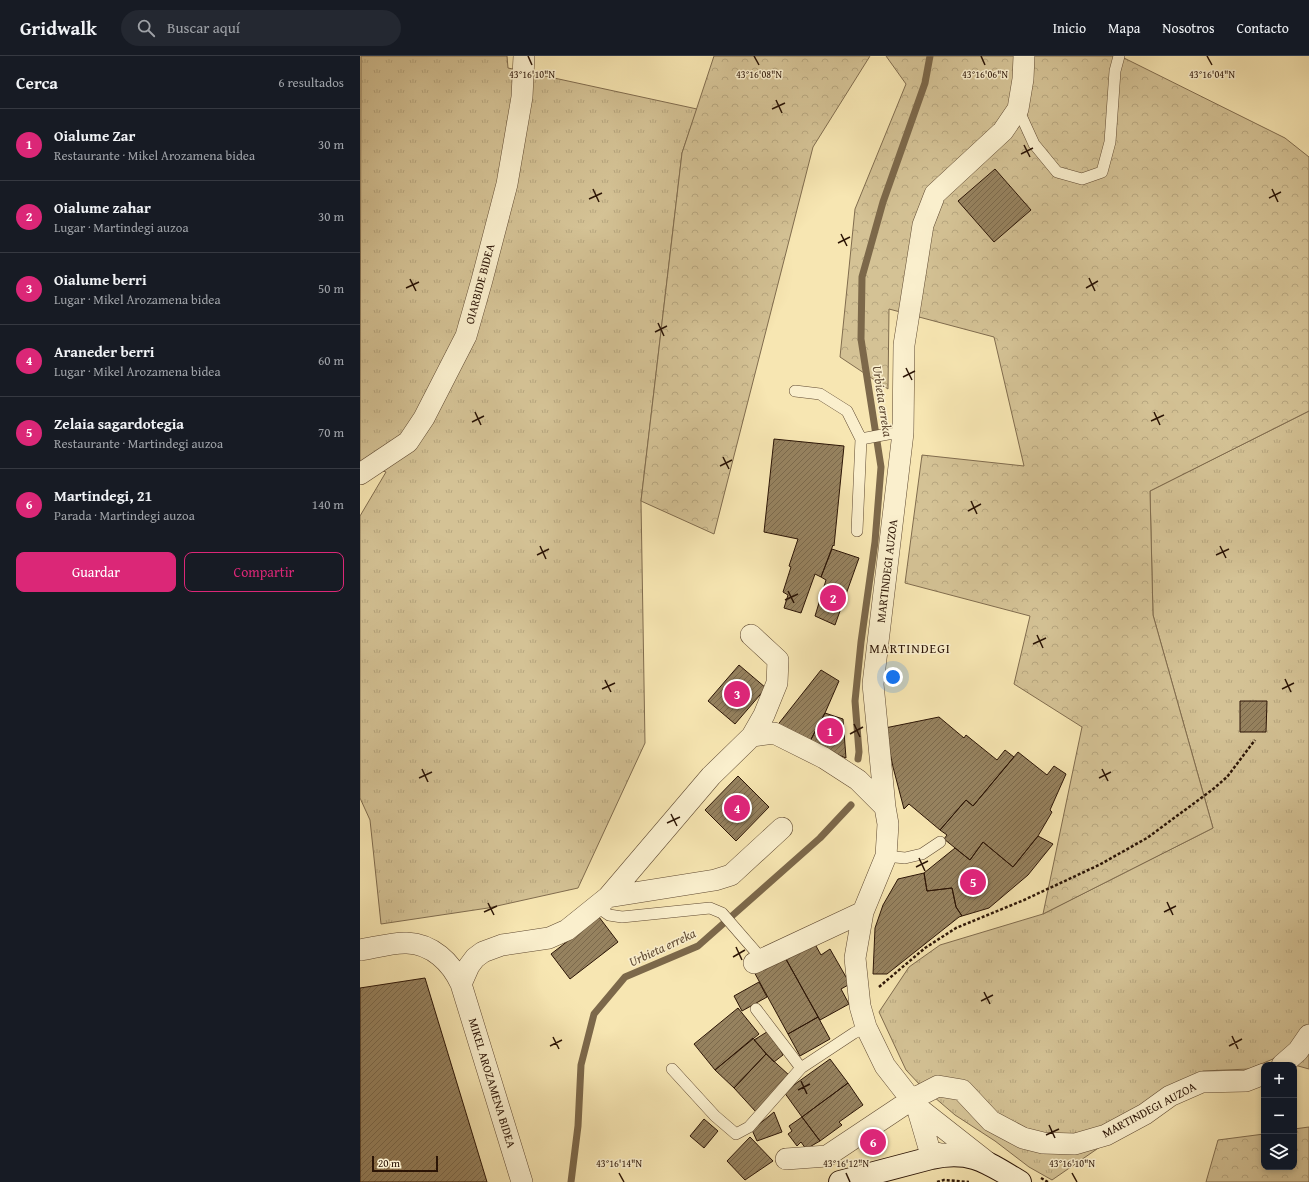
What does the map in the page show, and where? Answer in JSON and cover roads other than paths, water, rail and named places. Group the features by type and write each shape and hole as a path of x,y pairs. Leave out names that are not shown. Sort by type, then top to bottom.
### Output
{"main road":[{"path":"840,1182 921,1152 960,1154 973,1157 1030,1180"}],"street":[{"name":"OIARBIDE BIDEA","path":"360,474 408,442 424,418 466,336 482,280 506,184 522,97 524,56"},
{"name":"MARTINDEGI AUZOA","path":"987,1162 914,1104 885,1066 866,1027 860,1006 855,958 863,912 886,856 888,824 873,684 904,345 922,225 935,194 1003,131 1018,109 1023,79 1024,56"},
{"path":"462,984 469,966 483,952 502,945 549,938 567,930 602,901 711,776 752,736 764,715 777,683 778,660 751,635"},
{"path":"752,736 774,733 824,758 858,780 885,807"},
{"path":"602,901 715,880 731,875 782,828"},
{"path":"758,961 863,912"},
{"name":"MIKEL AROZAMENA BIDEA","path":"360,950 405,943 417,945 439,955 456,973 462,984 522,1182"},
{"path":"1285,1062 1298,1051 1309,1035"},
{"name":"MARTINDEGI AUZOA","path":"914,1104 938,1086 962,1090 991,1121 1023,1138 1043,1143 1075,1144 1106,1135 1145,1114 1170,1096 1202,1082 1246,1081 1261,1075"},
{"name":"MARTINDEGI AUZOA","path":"914,1104 921,1152"},
{"path":"786,1159 827,1156 914,1104"}],"lane":[{"path":"1018,109 1034,144 1057,172 1082,179 1102,172 1110,142 1115,71 1119,56"},
{"path":"795,390 820,394 847,411 863,439 857,531"},
{"path":"863,439 896,434"},
{"path":"886,856 904,858 922,854 940,842"},
{"path":"602,901 609,915 622,917 710,908 722,913 735,928 758,961"},
{"path":"756,1009 800,1068"},
{"path":"672,1069 715,1116 736,1134 749,1127 800,1068 854,1033 866,1027"}],"waterway":[{"name":"Urbieta erreka","path":"858,759 859,752 855,701 861,642 875,542 881,467 861,339 862,277 883,202 925,83 930,56"},
{"name":"Urbieta erreka","path":"571,1182 578,1126 581,1065 594,1014 625,977 698,946 820,838 851,805"}],"place":[{"name":"Oialume zahar","path":"833,598"},
{"name":"Oialume berri","path":"737,694"},
{"name":"Oialume Zar","path":"830,731"},
{"name":"Araneder berri","path":"737,808"},
{"name":"Zelaia sagardotegia","path":"973,882"},
{"name":"Martindegi, 21","path":"873,1142"}],"district":[{"name":"MARTINDEGI","path":"910,648"}]}
